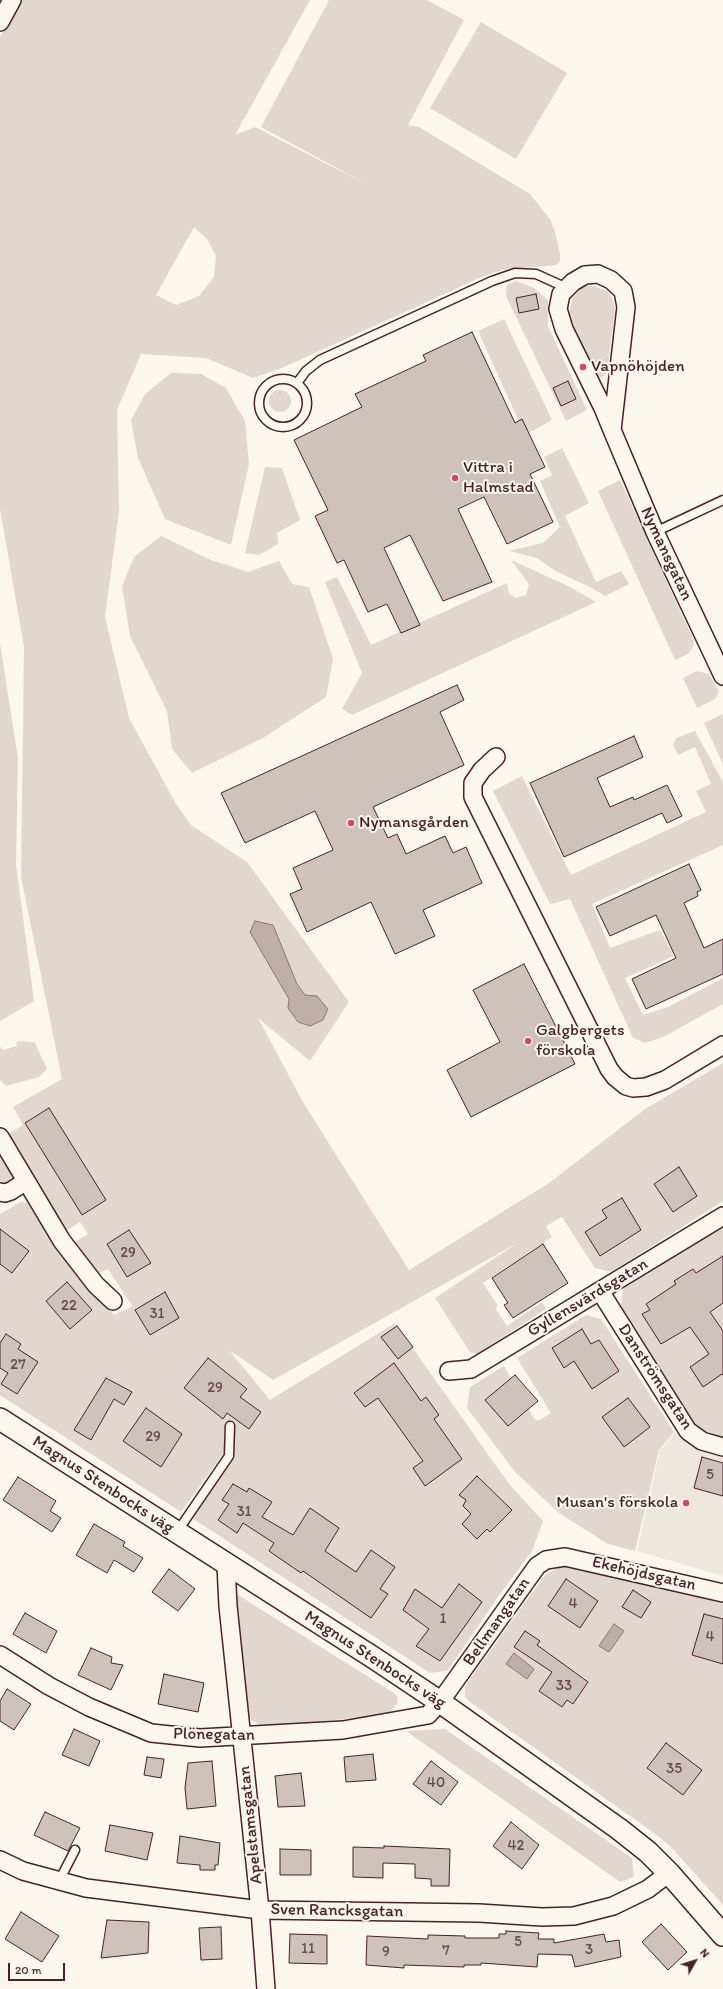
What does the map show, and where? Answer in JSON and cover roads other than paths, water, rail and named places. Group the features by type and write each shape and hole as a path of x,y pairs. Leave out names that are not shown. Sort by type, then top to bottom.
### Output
{"street":[{"path":"0,22 12,0"},
{"name":"Nymansgatan","path":"612,430 626,307 623,290 611,280 598,274 585,275 561,294 558,309 564,329 595,390 655,532 723,676"},
{"path":"496,757 482,770 473,783 473,798 609,1069 615,1077 626,1086 633,1088 646,1087 665,1080 723,1045"},
{"path":"0,1137 70,1253 96,1285 113,1301"},
{"path":"0,1192 5,1193 26,1181"},
{"name":"Gyllensvärdsgatan","path":"449,1371 471,1368 723,1216"},
{"name":"Danströmsgatan","path":"600,1291 688,1431 702,1441 723,1447"},
{"name":"Magnus Stenbocks väg","path":"0,1419 374,1658 440,1702 618,1829 648,1852 669,1873 723,1935"},
{"name":"Ekehöjdsgatan","path":"564,1557 723,1593"},
{"name":"Bellmangatan","path":"440,1702 537,1566 546,1560 564,1557"},
{"name":"Apelstamsgatan","path":"226,1564 228,1606 260,1910 266,1989"},
{"name":"Plönegatan","path":"0,1655 49,1686 89,1707 151,1733 200,1738 242,1737 343,1730 428,1715 440,1702"},
{"name":"Sven Rancksgatan","path":"0,1860 23,1871 59,1881 113,1892 260,1910 480,1913 542,1917 574,1916 613,1906 648,1889 669,1873"}],"lane":[{"path":"297,383 306,371 320,360 515,273 536,274 567,288"},
{"path":"282,379 297,383 306,395 306,411 302,418 290,426 282,427 267,421 259,407 259,399 264,388 274,381 282,379"},
{"path":"655,532 723,500"},
{"path":"177,1532 229,1456 230,1426"},
{"path":"59,1881 75,1850"}],"place":[{"name":"Vapnöhöjden","path":"583,367"},
{"name":"Vittra i Halmstad","path":"455,478"},
{"name":"Nymansgården","path":"351,823"},
{"name":"Galgbergets förskola","path":"528,1041"},
{"name":"Musan's förskola","path":"686,1503"}]}
